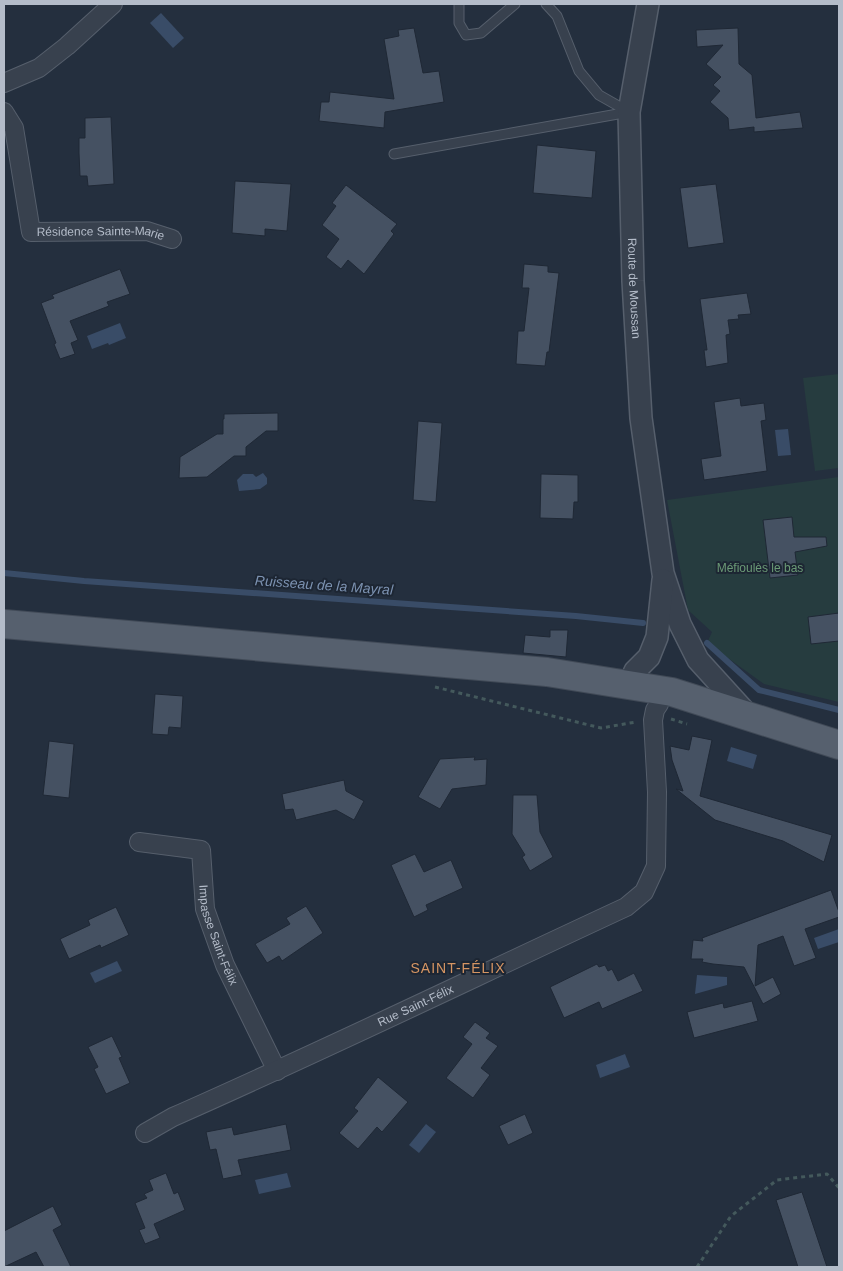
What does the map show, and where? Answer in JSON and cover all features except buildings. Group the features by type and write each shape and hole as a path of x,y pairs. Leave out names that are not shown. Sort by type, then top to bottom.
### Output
{"main road":[{"path":"4,624 548,672 672,692 748,715 839,747"},
{"path":"414,660 656,712 839,747"}],"street":[{"path":"4,83 39,68 67,46 113,4"},
{"name":"Route de Moussan","path":"648,4 630,112 633,281 641,418 663,573"},
{"name":"Résidence Sainte-Marie","path":"4,112 14,128 31,232 147,231 172,240"},
{"path":"628,684 635,671 649,657 657,637 663,573"},
{"path":"663,573 680,624 698,660 748,715"},
{"name":"Rue Saint-Félix","path":"145,1133 173,1117 388,1020 458,985 626,908 644,892 656,866 656,712"},
{"name":"Impasse Saint-Félix","path":"139,842 200,850 205,909 225,964 277,1071"}],"lane":[{"path":"459,4 458,23 466,35 481,33 515,4"},
{"path":"546,4 557,16 579,71 599,95 630,112"},
{"path":"394,154 630,112"}],"path":[{"path":"427,686 601,728 656,712 663,717 691,724"},
{"path":"697,1267 730,1216 777,1180 827,1174 839,1188"}],"green space":[{"path":"839,374 839,468 815,471 803,378"},
{"name":"Méfioulès le bas","path":"839,477 839,702 764,684 707,643 712,632 688,610 667,500"}],"water":[{"path":"161,13 184,38 173,48 150,23"},
{"path":"120,323 126,338 92,349 87,336"},
{"path":"788,429 791,455 778,456 775,430"},
{"path":"263,473 267,478 267,484 260,489 239,491 237,480 243,474 253,474 256,477"},
{"path":"731,747 757,755 753,769 727,761"},
{"path":"839,929 839,942 818,949 814,938"},
{"path":"117,961 122,971 95,983 90,973"},
{"path":"697,975 727,977 727,985 695,994"},
{"path":"625,1054 630,1067 600,1078 596,1065"},
{"path":"426,1124 436,1132 419,1153 409,1145"},
{"path":"287,1173 291,1187 259,1194 255,1180"}],"waterway":[{"name":"Ruisseau de la Mayral","path":"4,573 84,581 576,616 643,623"},
{"name":"Ruisseau de la Mayral","path":"707,643 759,690 839,710"}],"district":[{"name":"SAINT-FÉLIX","path":"458,968"}]}
